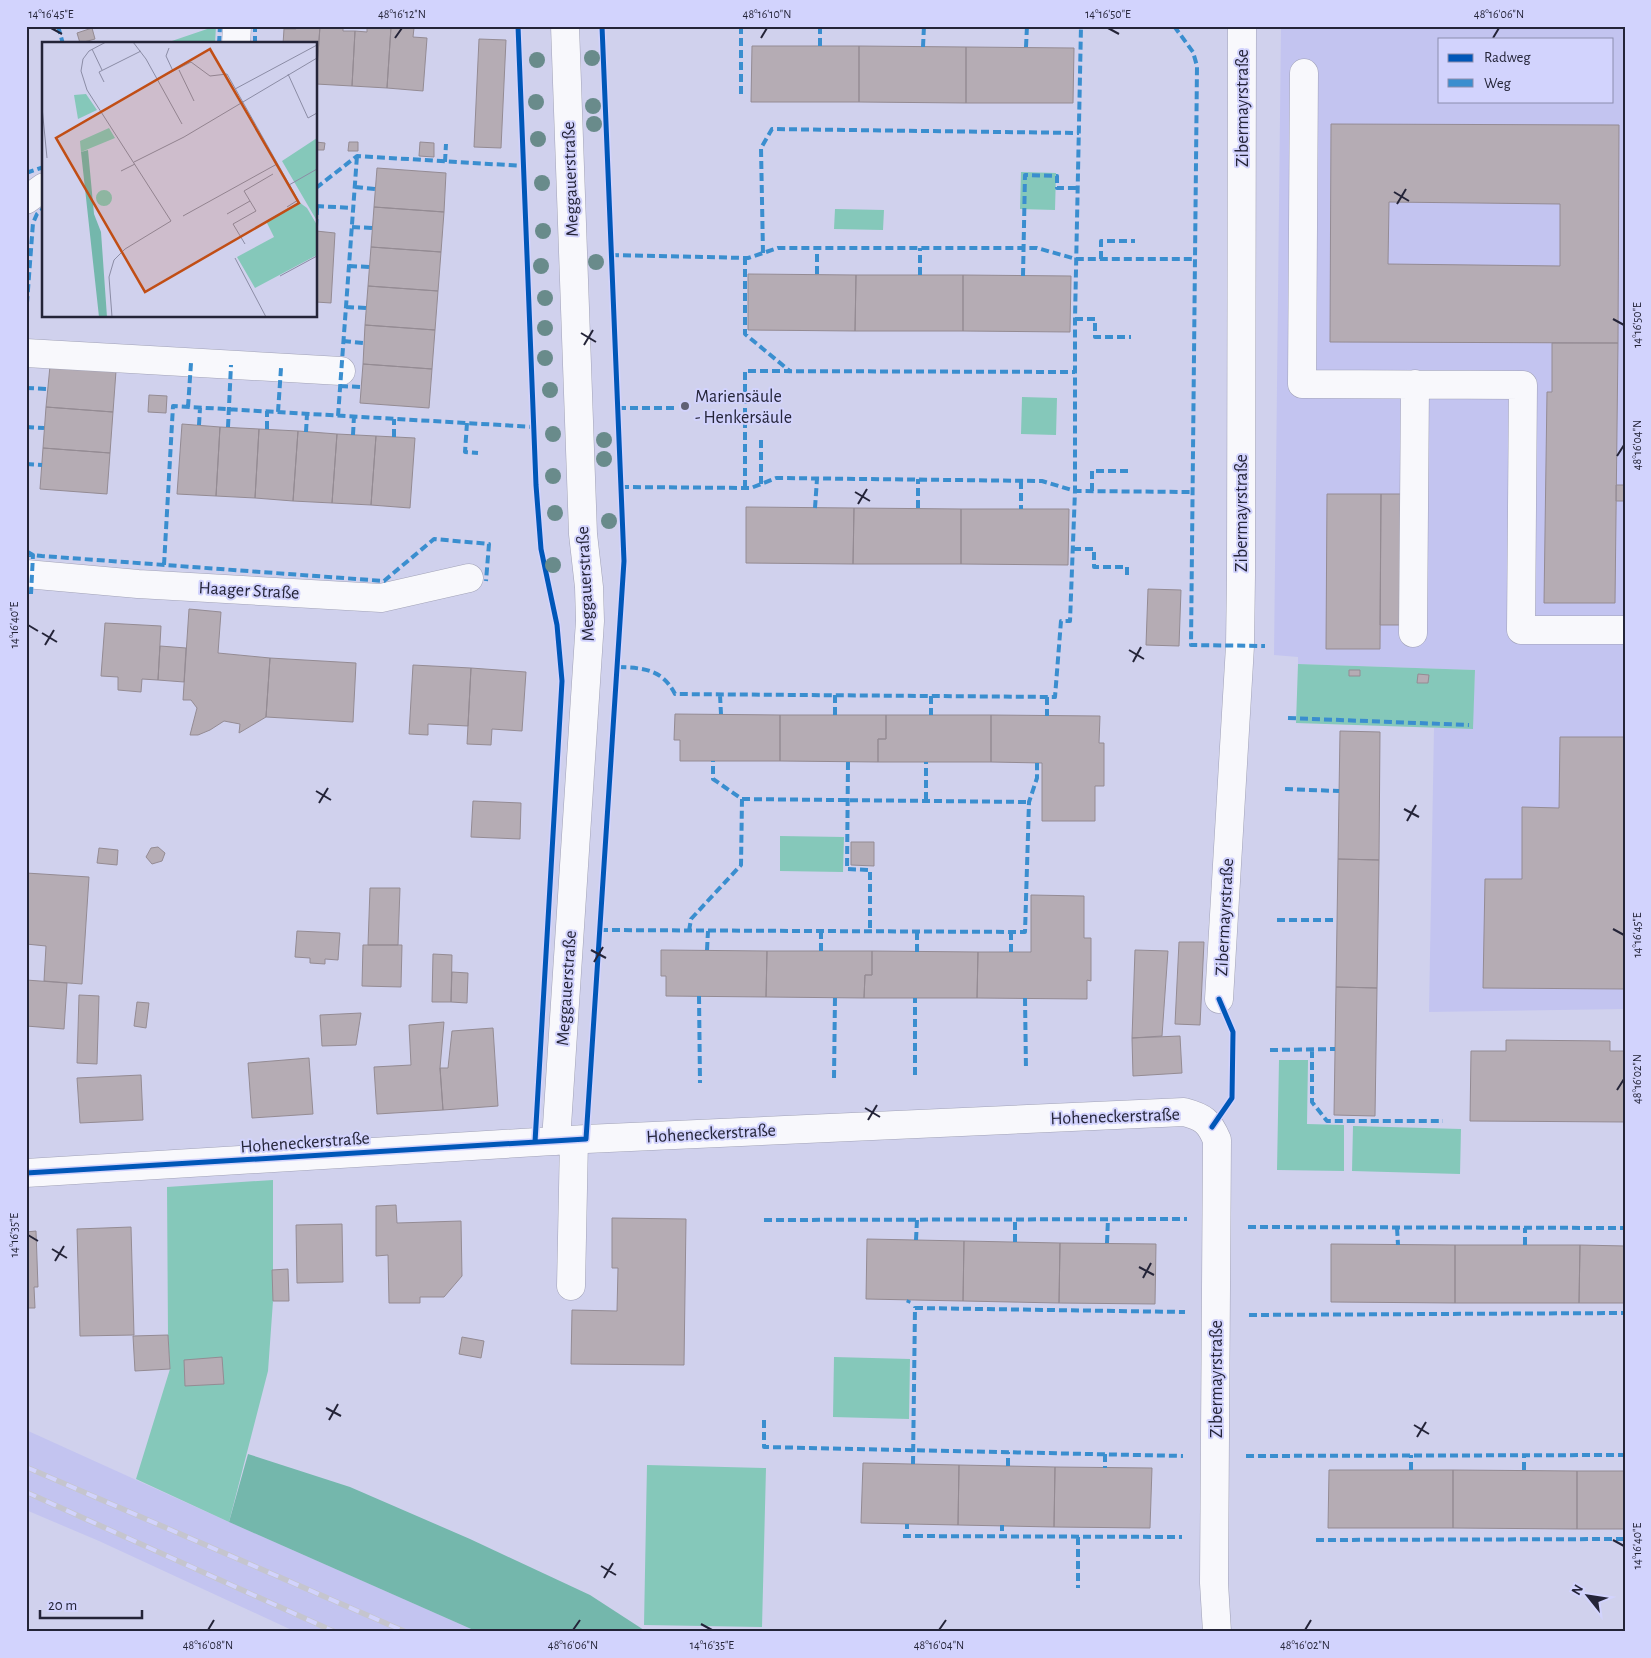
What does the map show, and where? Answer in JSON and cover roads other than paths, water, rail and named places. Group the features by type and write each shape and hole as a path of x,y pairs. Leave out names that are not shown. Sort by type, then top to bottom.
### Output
{"street":[{"path":"236,42 237,26"},
{"name":"Meggauerstraße","path":"565,26 583,534 589,587 590,621 565,1140 570,1286"},
{"name":"Zibermayrstraße","path":"1219,998 1240,646 1242,575 1242,26"},
{"path":"1304,72 1302,384 1522,385 1521,630 1625,630"},
{"path":"26,200 42,188"},
{"path":"26,353 341,371"},
{"path":"1413,633 1415,384"},
{"name":"Haager Straße","path":"26,574 138,584 381,598 469,578"},
{"name":"Hoheneckerstraße","path":"26,1173 565,1140 1184,1112 1199,1116 1212,1127"},
{"name":"Zibermayrstraße","path":"1212,1127 1217,1140 1214,1583 1217,1632"}],"railway":[{"path":"26,1467 406,1632"},
{"path":"26,1492 335,1632"}],"place":[{"name":"Mariensäule - Henkersäule","path":"685,406"}]}
